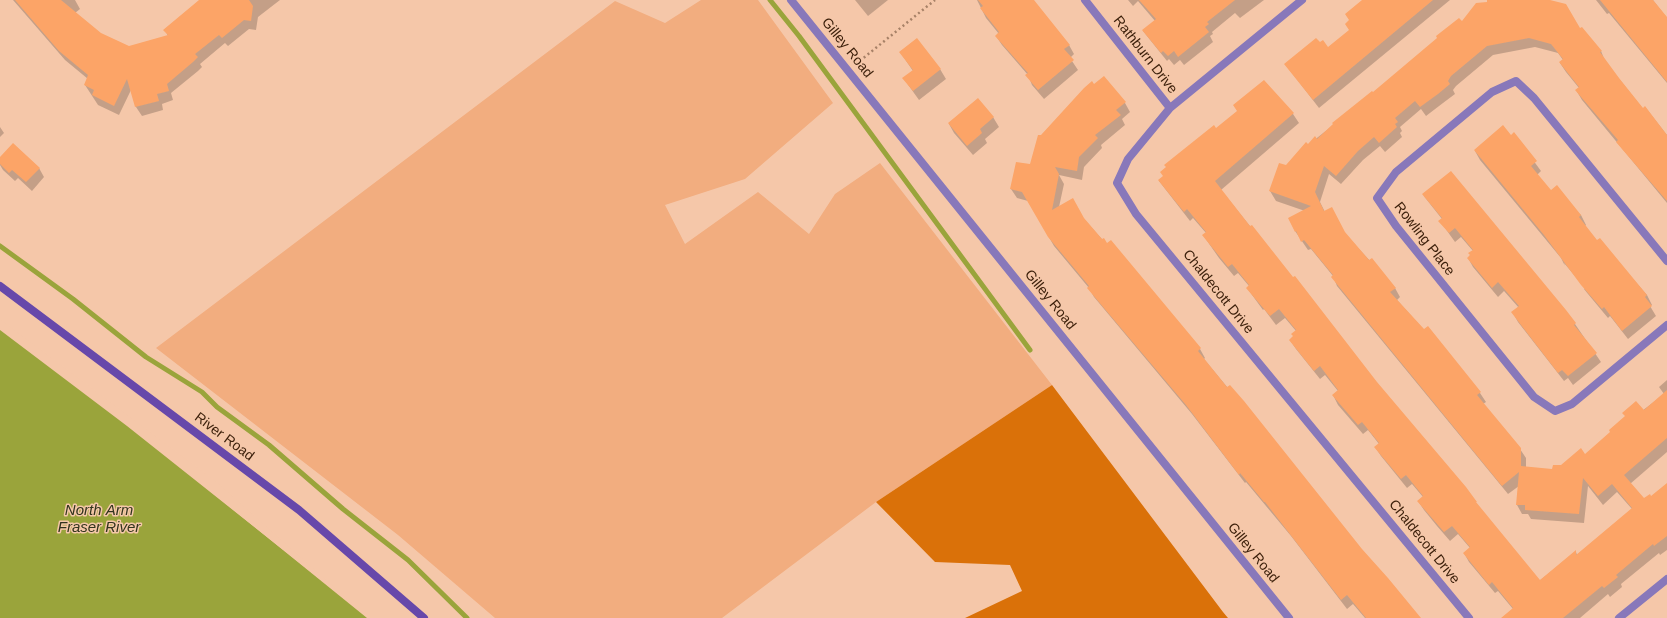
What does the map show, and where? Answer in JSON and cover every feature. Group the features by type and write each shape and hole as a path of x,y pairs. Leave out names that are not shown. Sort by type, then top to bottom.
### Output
{"street":[{"name":"Gilley Road","path":"791,0 849,70 1289,618"},
{"name":"Rathburn Drive","path":"1085,0 1170,108"},
{"name":"Chaldecott Drive","path":"1302,0 1170,108 1128,159 1117,183 1136,214 1469,618"},
{"name":"Rowling Place","path":"1667,261 1534,98 1516,81 1492,92 1396,172 1377,198 1396,226 1534,397 1555,411 1572,404 1667,325"},
{"name":"River Road","path":"0,286 299,510 424,618"},
{"path":"1619,618 1667,579"}],"path":[{"path":"849,70 935,0"}],"shaded area":[{"path":"701,0 758,0 833,103 745,179 665,205 685,244 758,192 809,234 835,194 880,163 1052,385 876,502 722,618 495,618 398,535 156,348 615,1 665,23"},
{"path":"1052,385 1228,618 965,618 1022,591 1010,565 935,562 876,502"}],"water":[{"name":"North Arm Fraser River","path":"0,321 367,618 0,618"}],"pier":[{"path":"0,319 218,483 369,618 127,426 0,330"}],"building":[{"path":"15,0 61,0 101,33 129,46 168,35 163,30 199,0 249,0 253,6 251,21 244,20 222,38 219,35 195,54 198,57 167,84 169,91 157,94 159,101 135,107 127,79 114,106 92,95 94,90 84,85 88,75 59,51"},
{"path":"978,0 1034,0 1070,45 1064,49 1074,60 1038,90 1025,75 1028,73 995,36 999,32 980,8 983,6"},
{"path":"1139,0 1235,0 1207,22 1209,24 1205,27 1209,32 1178,57 1174,51 1168,56 1163,51 1161,53 1142,30 1156,19"},
{"path":"1362,0 1433,0 1313,100 1284,64 1316,38 1320,42 1323,40 1328,47 1349,30 1345,24 1349,20 1345,14"},
{"path":"1487,0 1550,0 1566,4 1580,28 1582,27 1602,51 1600,52 1619,78 1643,108 1645,106 1667,135 1667,201 1616,142 1618,140 1575,90 1579,87 1559,62 1563,59 1551,44 1529,38 1487,46 1451,76 1448,81 1450,84 1438,94 1420,107 1415,101 1395,118 1398,122 1395,124 1397,127 1379,143 1374,137 1358,151 1336,176 1324,166 1315,192 1324,211 1332,207 1345,232 1369,260 1372,258 1396,288 1390,292 1424,329 1428,326 1481,392 1477,395 1521,448 1521,466 1552,469 1553,465 1561,465 1581,448 1585,454 1610,432 1609,430 1625,416 1622,413 1636,401 1644,410 1667,390 1667,438 1624,475 1644,498 1650,494 1651,496 1667,483 1667,536 1654,546 1653,544 1616,575 1618,577 1604,588 1602,586 1563,618 1501,618 1513,608 1492,582 1489,585 1463,553 1470,547 1452,526 1444,532 1417,501 1423,496 1406,475 1401,479 1374,447 1379,443 1362,422 1358,425 1332,395 1338,390 1320,366 1314,371 1289,340 1293,336 1291,334 1296,330 1279,309 1270,316 1246,288 1249,285 1232,264 1228,267 1202,235 1206,232 1187,209 1184,212 1158,180 1163,176 1160,172 1166,167 1164,165 1214,125 1216,128 1237,111 1233,105 1264,80 1294,113 1215,181 1250,226 1252,225 1293,277 1295,276 1377,382 1466,487 1476,502 1540,580 1576,550 1576,555 1632,508 1612,484 1598,496 1583,478 1579,514 1525,510 1525,505 1516,505 1519,472 1502,486 1331,277 1333,275 1304,240 1301,242 1288,218 1311,206 1269,191 1279,163 1286,165 1306,142 1308,144 1315,136 1317,139 1333,124 1332,123 1372,91 1373,92 1437,38 1436,36 1459,18 1462,21 1476,3 1487,2"},
{"path":"1600,0 1653,0 1667,17 1667,82"},
{"path":"917,38 941,69 913,91 902,78 913,70 899,52"},
{"path":"1104,76 1126,102 1116,110 1121,115 1095,135 1098,138 1079,157 1077,171 1055,167 1059,174 1052,210 1073,198 1084,218 1102,239 1104,238 1107,243 1111,240 1201,348 1198,351 1227,387 1230,385 1244,401 1362,549 1421,618 1366,618 1347,595 1341,600 1265,502 1240,473 1239,475 1186,405 1087,288 1089,286 1048,237 1022,192 1010,189 1016,162 1030,164 1038,135 1041,135 1084,88 1092,81 1094,84"},
{"path":"978,98 994,117 980,129 982,133 967,146 948,123"},
{"path":"1503,125 1511,135 1514,132 1537,161 1531,166 1551,190 1557,185 1581,215 1579,217 1597,240 1600,238 1647,295 1645,297 1652,306 1622,331 1604,307 1602,309 1581,285 1544,235 1474,150"},
{"path":"13,143 40,168 26,182 12,170 9,173 0,164 0,157"},
{"path":"1451,171 1566,310 1576,323 1574,325 1597,353 1568,376 1562,370 1558,373 1511,312 1519,306 1498,282 1492,288 1467,258 1470,255 1468,253 1473,250 1455,228 1449,233 1438,221 1442,218 1422,194"}],"waterway":[{"path":"770,0 799,36 1030,350"},
{"path":"0,246 73,299 146,357 202,392 217,407 269,445 343,509 408,560 467,618"}]}
